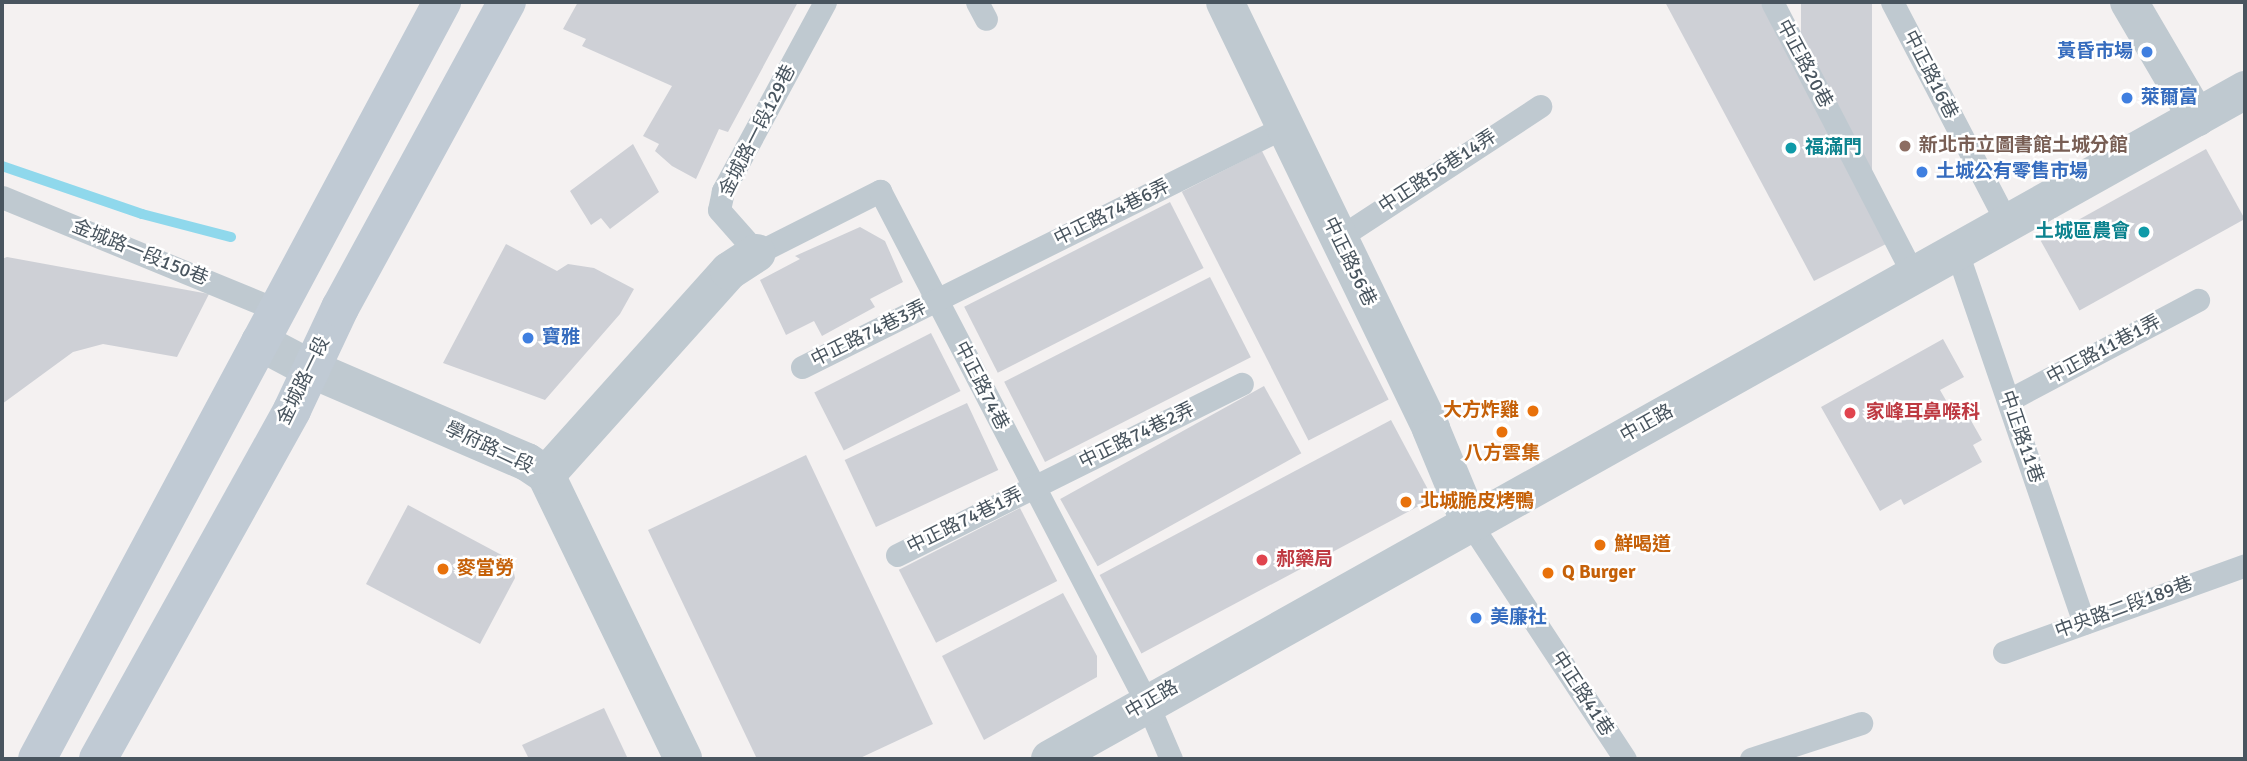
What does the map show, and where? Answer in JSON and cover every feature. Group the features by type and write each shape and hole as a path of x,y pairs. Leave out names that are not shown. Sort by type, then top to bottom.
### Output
{"main road":[{"path":"37,759 442,2"},
{"name":"金城路一段","path":"98,759 507,2"}],"street":[{"name":"中正路56巷","path":"1224,2 1286,126 1336,239 1431,429 1470,523"},
{"path":"2129,2 2197,118"},
{"name":"中正路","path":"1050,759 2245,90"},
{"path":"546,475 729,271 757,253"},
{"name":"學府路二段","path":"269,326 311,369 527,462 546,475 682,759"}],"lane":[{"name":"金城路一段129巷","path":"757,253 719,210 723,191 825,2"},
{"name":"中正路20巷","path":"1772,2 1914,276"},
{"name":"中正路16巷","path":"1892,2 2007,223"},
{"name":"中正路56巷14弄","path":"1336,239 1541,106"},
{"name":"中正路74巷6弄","path":"937,300 1286,126"},
{"name":"中正路74巷","path":"757,253 880,191 1147,703 1171,759"},
{"name":"金城路一段150巷","path":"2,197 269,326"},
{"name":"中正路11巷","path":"1957,251 2084,623"},
{"name":"中正路74巷3弄","path":"802,367 937,300"},
{"name":"中正路11巷1弄","path":"2009,400 2198,300"},
{"name":"中正路74巷2弄","path":"1033,488 1242,384"},
{"name":"中正路74巷1弄","path":"897,555 1033,488"},
{"name":"中正路41巷","path":"1470,523 1625,759"},
{"name":"中央路二段189巷","path":"2004,652 2245,565"},
{"path":"1751,759 1861,723"}],"building":[{"path":"578,2 798,2 728,132 719,129 696,179 672,166 655,151 659,144 643,136 672,86 582,46 586,39 563,29"},
{"name":"福滿門","path":"1665,2 1760,2 1888,243 1814,281"},
{"path":"1801,2 1872,2 1872,248 1801,248"},
{"path":"633,144 659,192 610,229 601,218 591,225 570,191"},
{"name":"土城區農會","path":"2206,149 2245,219 2079,311 2041,241"},
{"path":"1262,151 1389,400 1308,440 1182,192"},
{"path":"1170,202 1204,268 998,373 964,307"},
{"path":"860,227 885,241 903,282 870,299 875,307 822,336 814,321 786,335 760,280 800,259 795,256"},
{"name":"寶雅","path":"506,244 557,271 568,264 594,268 634,289 620,314 545,400 443,363"},
{"path":"7,257 209,294 177,357 103,344 73,352 2,404 2,259"},
{"path":"1210,277 1251,357 1045,462 1004,382"},
{"path":"931,333 961,391 844,450 814,392"},
{"path":"1943,339 1964,377 1940,390 1959,423 1969,417 1982,440 1973,445 1982,462 1904,505 1901,499 1880,511 1821,407"},
{"path":"1264,386 1301,453 1098,566 1060,499"},
{"path":"967,403 998,470 876,527 845,460"},
{"path":"1391,420 1433,499 1141,654 1100,575"},
{"path":"806,455 933,724 858,759 757,759 648,530"},
{"name":"麥當勞","path":"408,505 511,560 515,578 480,644 366,584"},
{"path":"1020,508 1057,581 936,643 899,570"},
{"path":"1063,593 1097,656 1097,677 984,740 942,656"},
{"path":"604,708 628,759 529,759 522,745"}],"waterway":[{"path":"2,166 142,214 231,237"}],"place":[{"name":"黃昏市場","path":"2147,52"},
{"name":"萊爾富","path":"2127,98"},
{"name":"新北市立圖書館土城分館","path":"1905,146"},
{"name":"福滿門","path":"1791,148"},
{"name":"土城公有零售市場","path":"1922,172"},
{"name":"土城區農會","path":"2144,232"},
{"name":"寶雅","path":"528,338"},
{"name":"大方炸雞","path":"1533,411"},
{"name":"家峰耳鼻喉科","path":"1850,413"},
{"name":"八方雲集","path":"1502,432"},
{"name":"北城脆皮烤鴨","path":"1406,502"},
{"name":"鮮喝道","path":"1600,545"},
{"name":"郝藥局","path":"1262,560"},
{"name":"麥當勞","path":"443,569"},
{"name":"Q Burger","path":"1548,573"},
{"name":"美廉社","path":"1476,618"}]}
